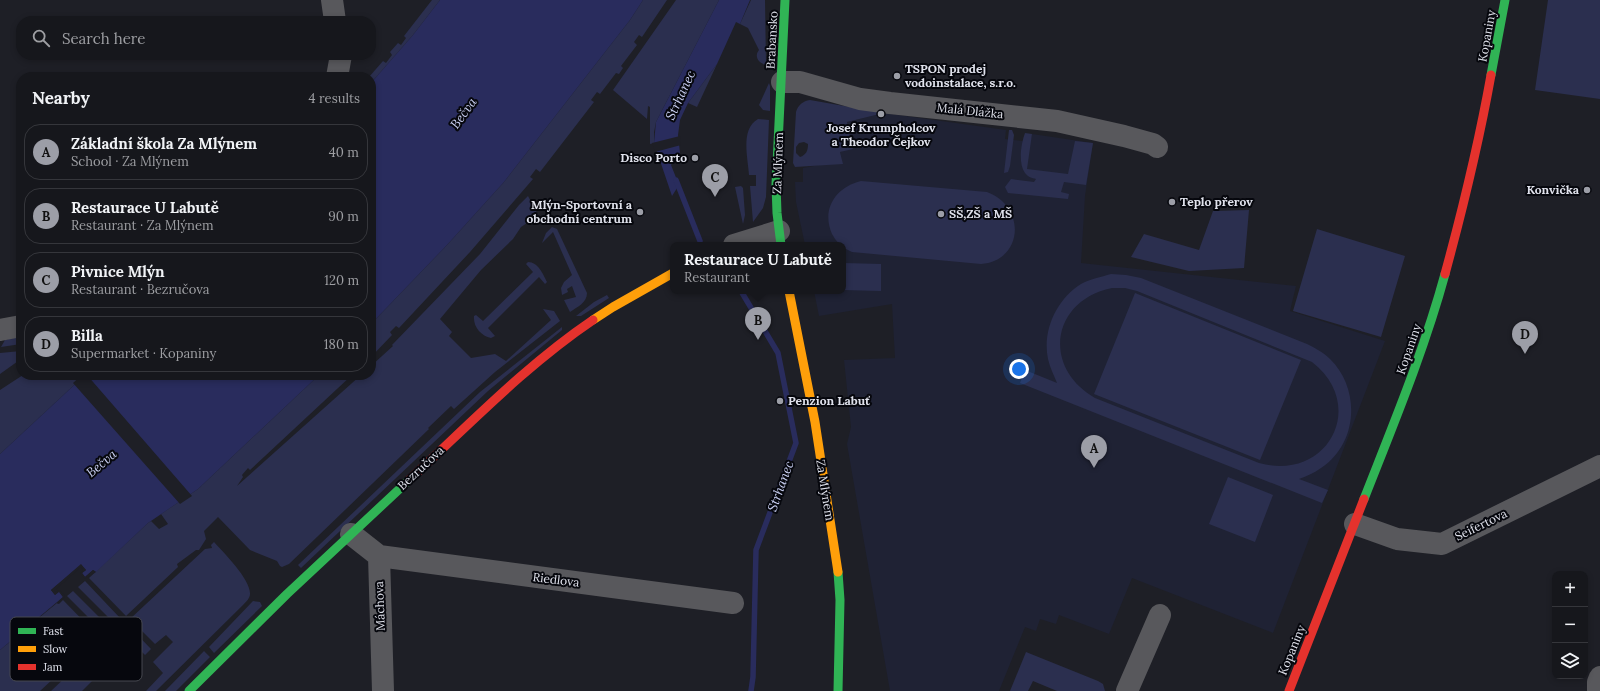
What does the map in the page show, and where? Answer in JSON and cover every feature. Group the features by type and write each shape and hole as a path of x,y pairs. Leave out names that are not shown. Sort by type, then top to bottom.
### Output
{"street":[{"path":"332,0 334,16"},
{"name":"Brabansko","path":"782,82 786,0"},
{"name":"Kopaniny","path":"1289,691 1416,366 1444,280 1464,204 1484,116 1505,0"},
{"path":"338,72 340,60"},
{"name":"Malá Dlážka","path":"782,82 800,82 860,99 1057,121 1124,136 1153,144 1157,147"},
{"name":"Za Mlýnem","path":"780,238 776,185 782,82"},
{"path":"754,242 780,238"},
{"name":"Bezručova","path":"190,691 287,594 502,392 550,351 613,307 670,275"},
{"name":"Za Mlýnem","path":"790,294 815,422 838,575 840,600 838,691"},
{"path":"0,330 16,327"},
{"name":"Seifertova","path":"1355,524 1397,539 1442,544 1600,466"},
{"path":"351,534 379,556"},
{"name":"Riedlova","path":"379,556 733,603"},
{"name":"Máchova","path":"379,556 383,691"},
{"path":"1127,691 1160,615"},
{"path":"1598,691 1598,682 1600,677"}],"shaded area":[{"path":"432,0 440,0 413,35 376,77 376,72 373,72 383,61 386,63 392,55 390,52 398,43 401,45 406,38 404,36"},
{"path":"643,0 667,0 642,37 639,35 634,42 637,45 621,66 623,68 619,74 616,73 600,94 597,92 591,100 594,102 540,172 536,169 530,177 533,179 470,252 399,328 396,326 390,332 392,335 376,352 376,319 447,245 504,182 630,20"},
{"path":"676,0 719,0 656,122 654,143 650,144 650,107 648,106 647,119 613,90"},
{"path":"751,0 765,0 766,65 761,63 757,57 759,50 748,28 740,24"},
{"path":"1548,0 1600,0 1600,99 1535,90"},
{"path":"717,64 697,107 688,103"},
{"path":"769,83 770,111 763,110 759,105"},
{"path":"810,100 884,113 847,122 853,149 840,152 843,164 795,167 793,163 796,112 799,105","holes":["804,142 808,144 808,149 804,155 800,157 796,153 796,147 799,143"]},
{"path":"884,113 1006,130 1005,139 1030,142 1032,134 1093,143 1085,196 1081,263 1296,286 1290,311 1385,341 1273,633 1132,578 1109,634 1059,615 1056,624 1040,619 1036,631 1025,627 999,691 890,691 847,444 851,427 844,360 895,358 892,304 819,316 815,294 846,294 846,242 804,242 796,202 795,182 803,182 803,168 842,161 840,152 853,148 847,122"},
{"path":"758,119 769,120 766,197 763,208 753,222 750,186 756,186 756,175 749,175 746,144 749,130 752,124"},
{"path":"1009,130 1012,130 1014,135 1010,166 1008,172 1004,173"},
{"path":"1025,133 1032,134 1027,169 1068,174 1075,141 1093,143 1086,185 1064,182 1061,192 1069,194 1068,199 1008,193 1005,187 1011,179 1034,182 1036,179 1026,174 1021,164 1021,148"},
{"path":"861,181 987,192 1000,199 1009,209 1014,221 1015,232 1012,244 1005,254 995,261 981,264 852,252 846,249 846,242 838,242 834,238 829,225 828,216 833,200 844,188"},
{"path":"741,186 743,188 745,215 743,224 735,187"},
{"path":"528,196 538,215 535,222 527,223 521,227 513,239 481,270 440,319 452,332 449,336 471,358 495,354 506,361 551,320 543,309 554,311 560,321 495,372 454,409 451,406 289,564 282,567 277,561 250,550 218,517 204,531 206,539 199,550 196,550 177,564 178,567 126,616 89,578 148,523 151,521 159,529 168,524 161,514 198,489 314,380 347,380 250,470 248,468 242,475 243,477 237,486 355,380 376,380 376,361 393,346 392,345 480,254"},
{"path":"1249,210 1244,268 1189,271 1131,257 1144,234 1199,250 1213,211"},
{"path":"552,227 557,229 587,293 587,296 583,302 570,312 564,300 576,297 572,286 567,289 568,292 562,295 561,288 564,282 572,275 553,232 542,243 546,233"},
{"path":"1317,229 1405,256 1381,337 1293,311"},
{"path":"528,262 537,266 547,282 545,284 539,277 488,328 495,336 491,338 487,337 476,327 474,316 476,315 483,321 533,272 526,264"},
{"path":"846,263 881,264 881,291 846,290"},
{"path":"1111,274 1141,278 1307,344 1322,352 1330,359 1340,371 1347,385 1351,400 1351,416 1348,431 1342,445 1333,458 1318,470 1299,479 1328,490 1322,503 1020,383 1025,370 1057,383 1048,359 1047,348 1049,326 1053,316 1058,307 1072,290 1084,282","holes":["1112,288 1125,288 1137,291 1312,362 1329,379 1337,399 1338,418 1332,436 1321,451 1304,461 1283,466 1259,463 1095,398 1078,385 1066,369 1061,353 1061,336 1066,320 1076,306 1092,295"]},
{"path":"1135,293 1301,360 1260,460 1094,394"},
{"path":"607,295 609,298 581,316 576,316 594,302"},
{"path":"562,327 562,330 488,391 301,568 298,565 480,392"},
{"path":"16,337 16,345 1,347 5,340"},
{"path":"16,351 16,363 0,374 0,353"},
{"path":"16,380 80,380 0,454 0,390"},
{"path":"1228,477 1273,495 1255,542 1209,524"},
{"path":"214,542 242,574 249,588 250,594 248,600 156,691 146,691 163,673 153,662 173,642 166,635 155,644 142,631 142,617 132,617 205,549 212,548 211,545"},
{"path":"85,581 119,617 108,617 78,587"},
{"path":"73,591 99,617 88,617 67,596"},
{"path":"63,600 80,617 40,617 57,603 59,604"},
{"path":"253,601 260,602 262,606 214,653 209,647"},
{"path":"142,640 151,649 145,655 142,652"},
{"path":"10,642 10,681 51,681 40,691 0,691 0,650"},
{"path":"204,651 210,657 176,691 165,691"},
{"path":"1026,652 1098,681 1103,684 1105,691 1057,691 1033,681 1028,691 1010,691"},
{"path":"62,681 92,681 82,691 51,691"}],"water":[{"name":"Bečva","path":"440,0 643,0 630,20 504,182 447,245 376,319 376,77 413,35"},
{"path":"719,0 750,0 740,24 736,22 717,64 688,103 680,120 678,135 680,153 671,165 679,185 672,196 654,143 656,122"},
{"name":"Bečva","path":"80,380 314,380 198,489 148,523 96,572 93,570 85,577 82,573 86,570 81,565 51,590 55,595 59,591 63,597 39,617 10,617 10,642 0,650 0,454"}],"pier":[{"path":"680,136 681,145 655,152 652,143"},
{"path":"76,380 91,380 192,496 180,504 73,383"},
{"path":"81,564 86,570 82,573 85,577 93,570 96,572 85,579 80,574 83,570 81,567 54,591 60,590 65,596 58,604 57,603 63,597 59,592 55,595 51,590"}],"waterway":[{"name":"Strhanec","path":"676,180 700,241"},
{"name":"Strhanec","path":"743,294 778,353 796,443 756,550 753,677 751,691"}],"traffic: fast":[{"path":"781,242 777,213 776,185 785,0"},
{"path":"1491,75 1505,0"},
{"path":"1364,499 1418,360 1445,274"},
{"path":"189,691 287,594 408,481"},
{"path":"838,572 840,600 838,691"}],"traffic: slow":[{"path":"593,320 670,275"},
{"path":"790,294 815,422 838,572"}],"traffic: jam":[{"path":"1445,274 1470,175 1491,75"},
{"path":"408,481 520,377 593,320"},
{"path":"1289,691 1364,499"}],"place":[{"name":"TSPON prodej vodoinstalace, s.r.o.","path":"897,76"},
{"name":"Josef Krumpholcov a Theodor Čejkov","path":"881,114"},
{"name":"Disco Porto","path":"695,158"},
{"name":"Konvička","path":"1587,190"},
{"name":"Pivnice Mlýn","path":"715,197"},
{"name":"Teplo přerov","path":"1172,202"},
{"name":"Mlýn-Sportovní a obchodní centrum","path":"640,212"},
{"name":"SŠ,ZŠ a MŠ","path":"941,214"},
{"name":"Restaurace U Labutě","path":"758,340"},
{"name":"Billa","path":"1525,354"},
{"name":"Penzion Labuť","path":"780,401"},
{"name":"Základní škola Za Mlýnem","path":"1094,468"}]}
